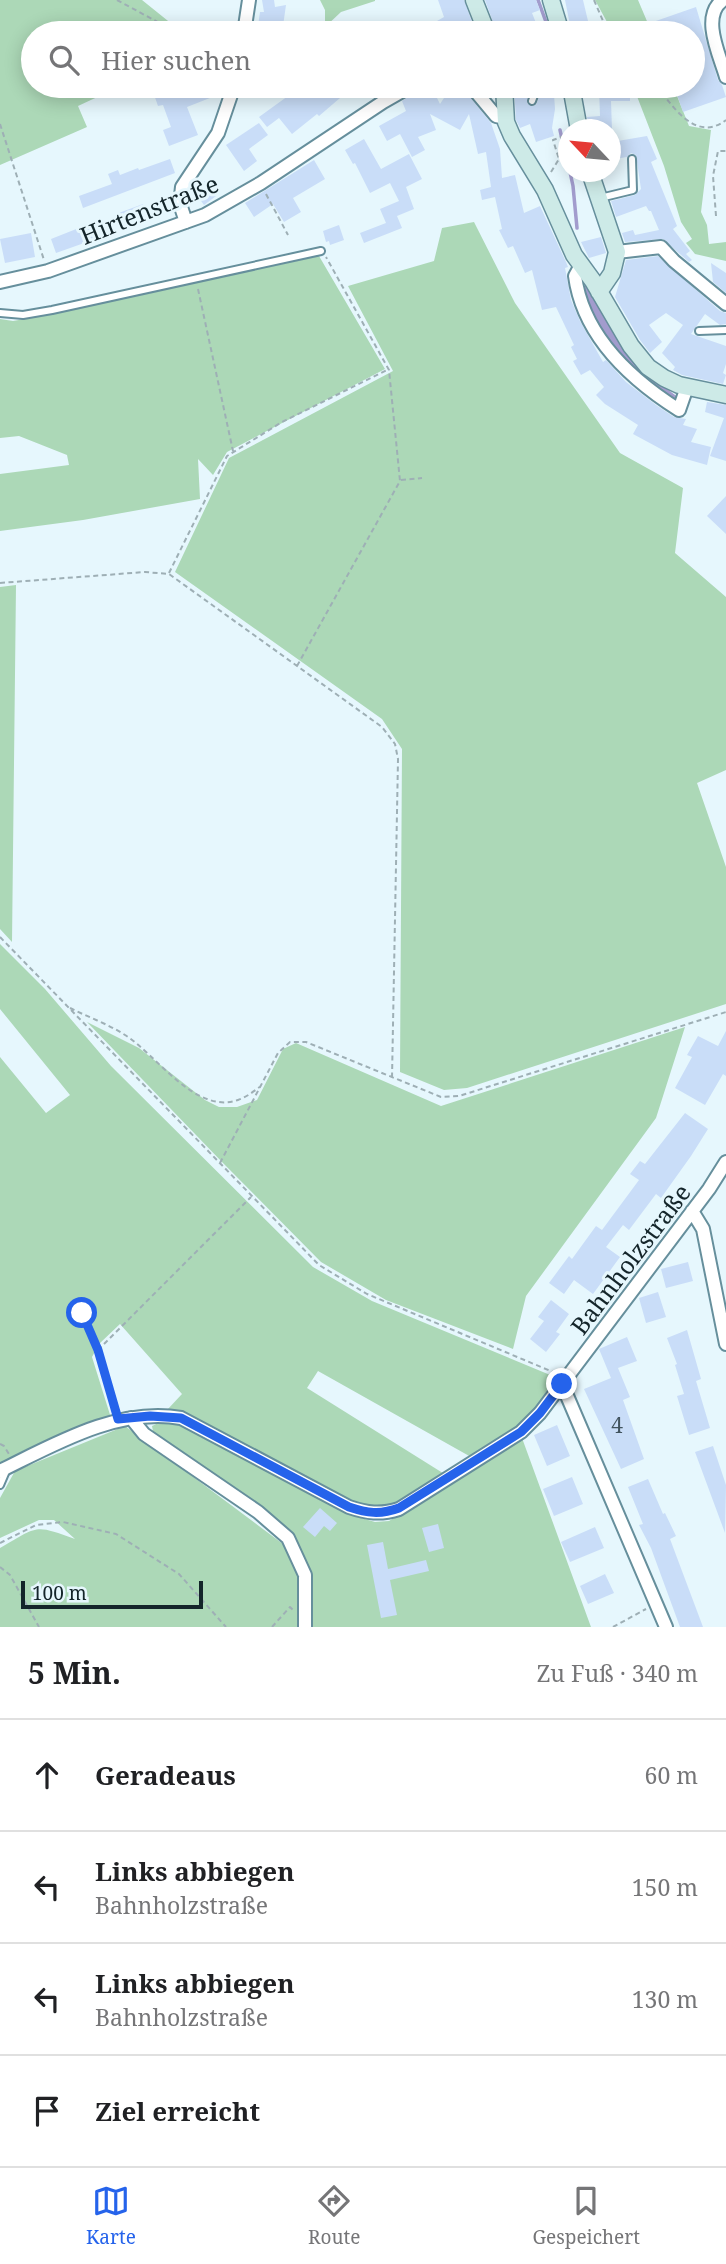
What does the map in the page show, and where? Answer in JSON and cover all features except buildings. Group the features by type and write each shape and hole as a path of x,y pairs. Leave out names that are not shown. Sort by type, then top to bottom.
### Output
{"main road":[{"path":"474,0 482,21"},
{"path":"551,0 557,21"},
{"path":"504,98 506,118 515,143 540,182 571,250 621,332 642,360 664,378 687,387 726,395"},
{"path":"572,98 572,119"},
{"path":"593,182 617,252 612,273 599,292"}],"street":[{"path":"246,21 249,0"},
{"path":"723,0 717,4 711,24 726,77"},
{"path":"186,222 180,204 182,187 218,134 230,98"},
{"name":"Hirtenstraße","path":"0,282 48,271 205,215 261,184 390,98"},
{"path":"481,98 496,116 506,118"},
{"path":"617,252 661,247 674,261 726,303"},
{"path":"581,265 575,276 581,301 595,330 615,358 640,384 679,410 687,387"},
{"name":"Bahnholzstraße","path":"125,1419 165,1416 181,1418 349,1507 369,1513 386,1513 418,1497 521,1432 540,1413 726,1162"},
{"path":"692,1211 703,1229 726,1344"},
{"path":"562,1384 666,1627"},
{"path":"4,1469 125,1419 258,1512 288,1538 305,1574 305,1623"}],"lane":[{"path":"598,198 633,190 632,159"},
{"path":"0,313 23,315 321,251"},
{"path":"699,331 726,330"},
{"path":"0,1485 4,1469"}],"path":[{"path":"117,0 156,21"},
{"path":"594,0 603,21"},
{"path":"667,98 684,120 699,127 719,125 726,120"},
{"path":"0,124 48,271"},
{"path":"558,138 553,140 558,156"},
{"path":"716,216 713,176 718,151 726,151"},
{"path":"540,182 547,178 558,161"},
{"path":"261,184 288,235"},
{"path":"297,666 400,481 389,370 330,262 321,251"},
{"path":"196,279 233,452"},
{"path":"169,574 227,456 282,422 389,370"},
{"path":"400,481 422,478"},
{"path":"0,583 145,572 169,574 382,727 395,744 398,759 392,1078"},
{"path":"0,937 319,1265 367,1294 553,1371 562,1384"},
{"path":"68,1007 125,1034 192,1092 208,1101 230,1103 242,1099 262,1085"},
{"path":"220,1164 278,1052 290,1042 306,1042 440,1097 459,1096 726,1012"},
{"path":"98,1350 252,1196"},
{"path":"82,1313 125,1419"},
{"path":"0,1543 36,1525 63,1522 116,1534 179,1574 226,1627"},
{"path":"0,1567 10,1574 40,1627"},
{"path":"613,1627 656,1603"},
{"path":"272,1627 289,1607 305,1623"}],"green space":[{"path":"0,0 142,0 168,21 21,21 21,98 95,98 78,106 87,127 0,165"},
{"path":"320,0 375,0 341,12 331,21 325,21 325,10"},
{"path":"595,0 638,0 647,21 606,21"},
{"path":"638,98 678,98 689,126 711,130 701,212 707,225 709,244 726,242 726,261 695,254 686,243 692,239 681,222 664,166"},
{"path":"474,222 515,303 620,453 683,488 675,553 726,597 726,770 697,783 726,867 726,1004 467,1088 444,1090 400,1072 402,749 382,719 175,572 229,458 393,371 348,286 434,261 442,228"},
{"path":"319,256 385,369 227,452 213,475 198,459 200,499 83,520 0,531 0,474 69,465 67,455 19,436 0,438 0,319 13,321 42,316"},
{"path":"16,585 12,942 0,929 0,587"},
{"path":"0,944 45,989 111,1066 313,1267 372,1301 555,1377 531,1417 471,1457 318,1371 307,1388 446,1475 386,1511 369,1510 167,1410 182,1394 120,1324 99,1344 92,1357 111,1418 0,1468 0,1057 46,1113 70,1095 0,1009"},
{"path":"87,1022 139,1048 205,1100 219,1107 237,1107 257,1100 283,1049 296,1043 441,1106 685,1027 656,1118 526,1296 513,1349 386,1300 321,1262"},
{"path":"165,1420 185,1424 351,1515 375,1522 389,1521 522,1438 591,1627 306,1627 307,1572 291,1536 154,1436 152,1426"},
{"path":"125,1426 283,1544 298,1574 297,1627 0,1627 0,1548 22,1535 43,1529 75,1539 54,1520 39,1520 0,1538 0,1498 15,1471"}],"shaded area":[{"path":"588,285 620,343 660,384 679,398 675,405 625,364 599,330 581,287"}],"waterway":[{"path":"538,0 546,21"},
{"path":"572,182 577,228"}],"route":[{"path":"82,1313 98,1350 118,1419 150,1416 181,1418 349,1507 369,1513 386,1513 399,1508 521,1432 540,1413 562,1384"}]}
